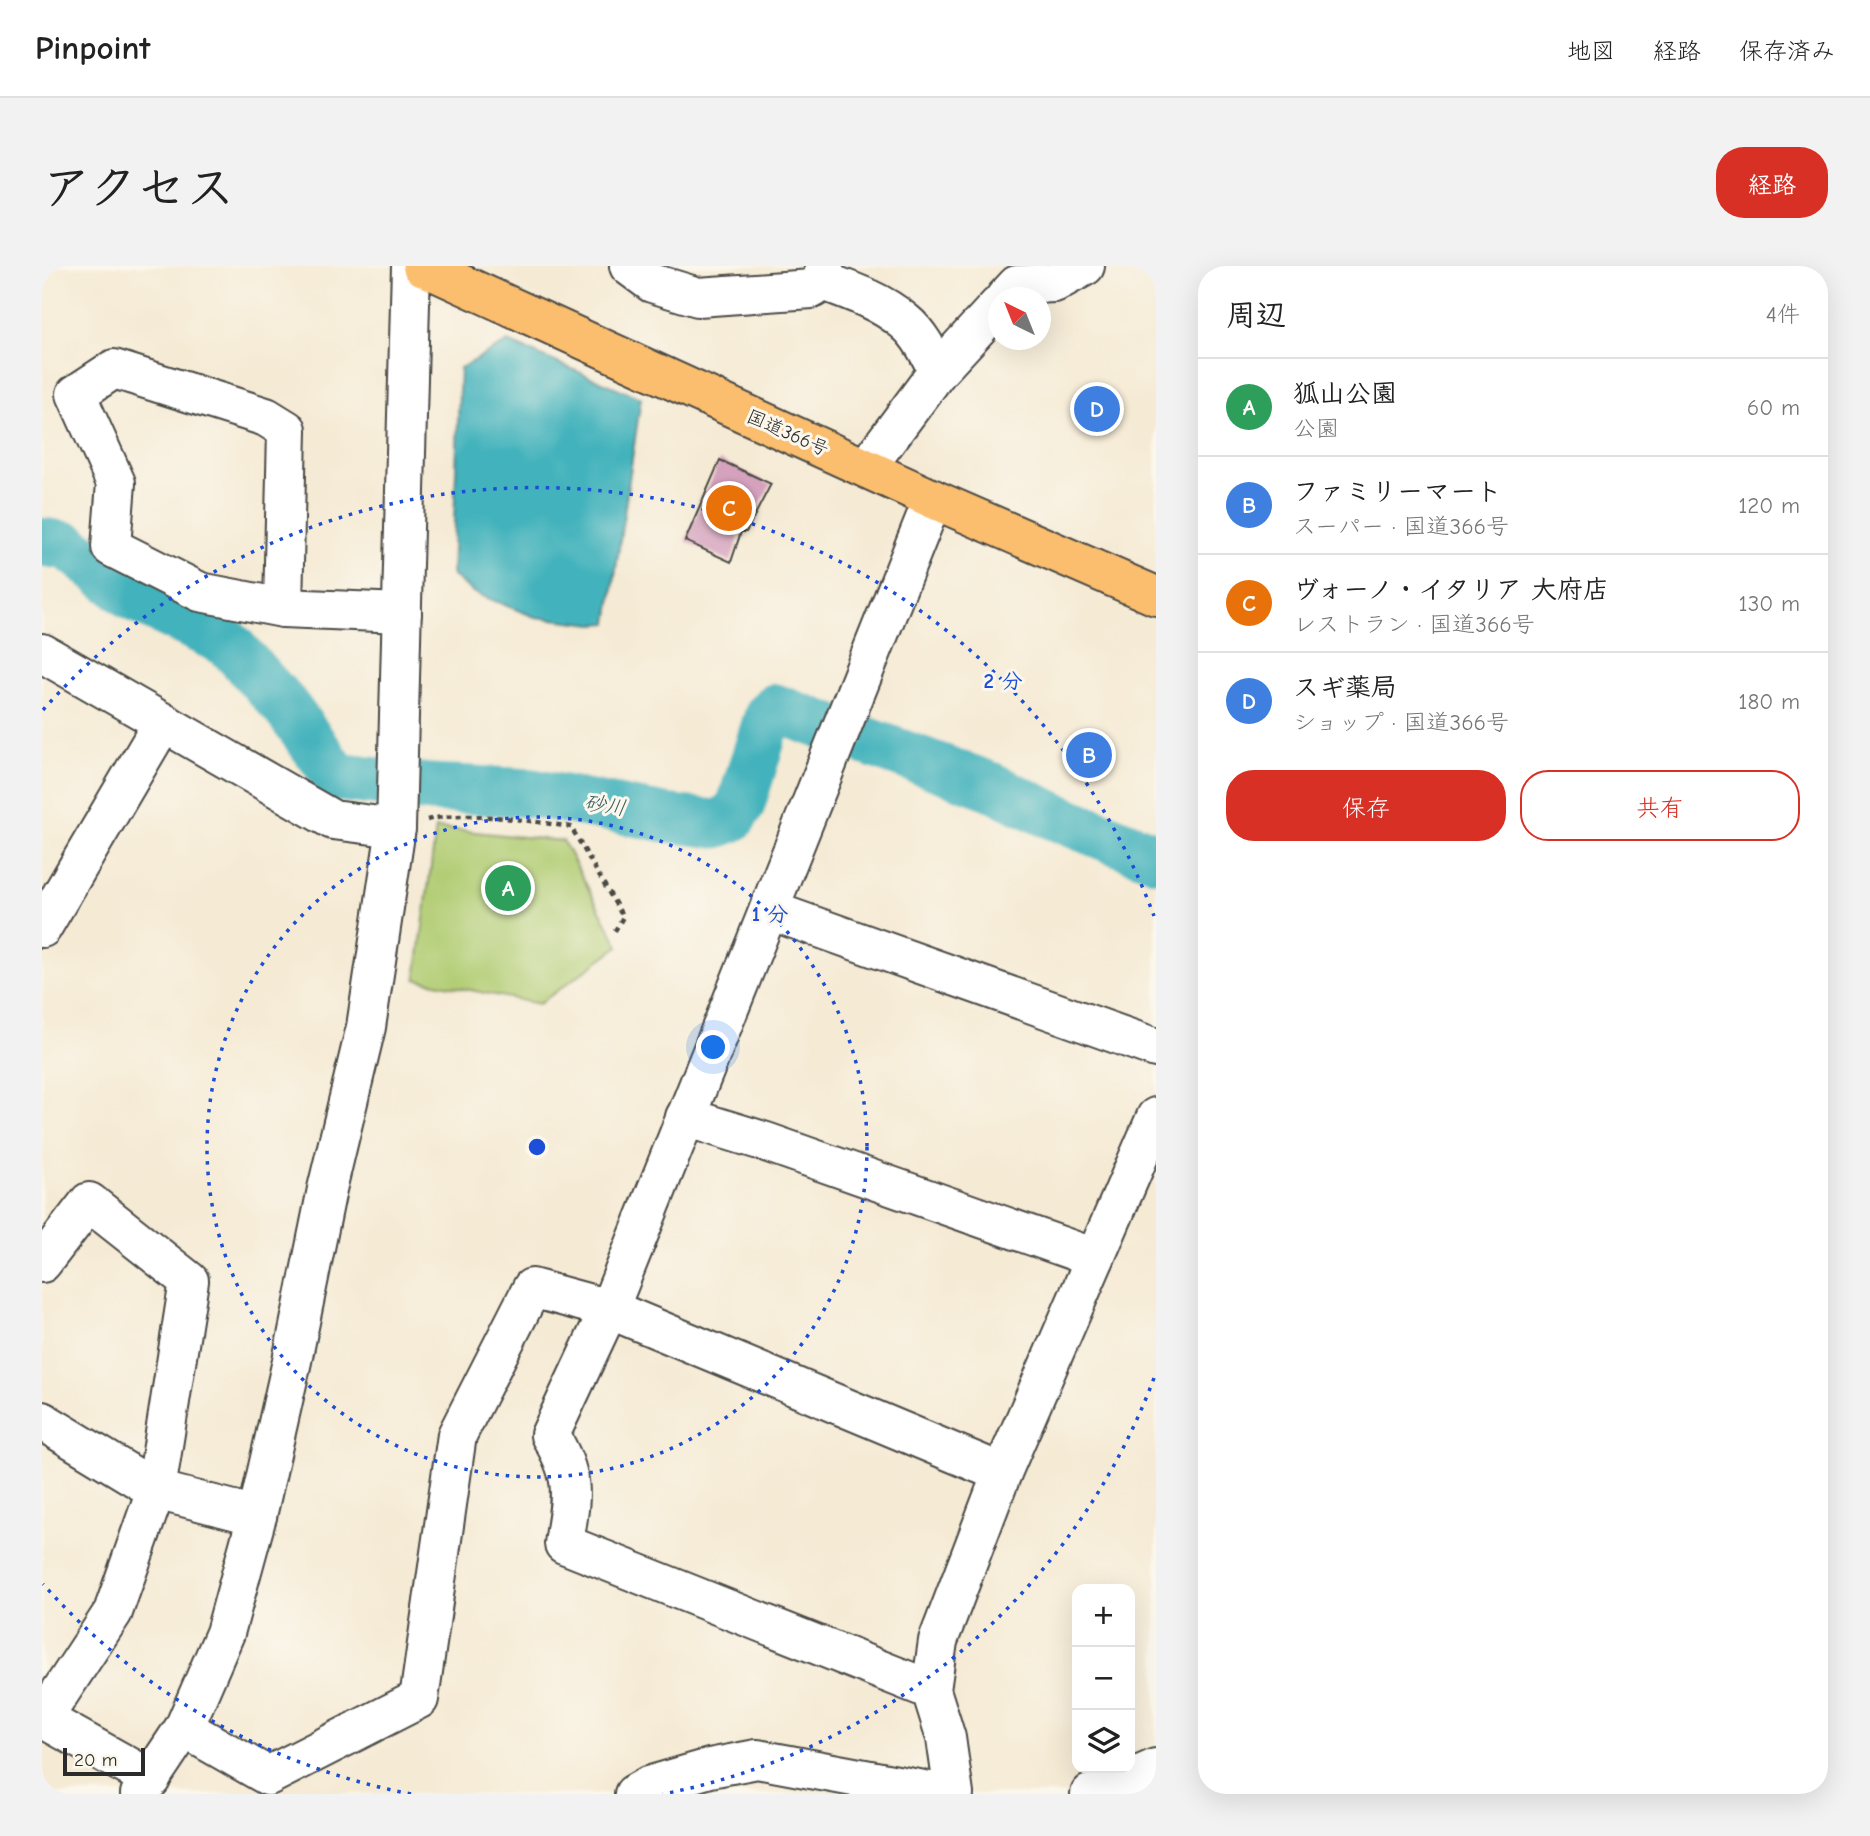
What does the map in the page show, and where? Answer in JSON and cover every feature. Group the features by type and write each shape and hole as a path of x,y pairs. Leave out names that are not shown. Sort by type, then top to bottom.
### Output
{"highway":[{"name":"国道366号","path":"422,266 933,499 1156,596"}],"street":[{"path":"42,1263 89,1202 189,1281 156,1490 113,1612 43,1717 145,1787 184,1728 225,1633 257,1516 327,1189 366,1027 395,819 411,266"},
{"path":"629,266 652,283 698,297 812,289 824,273 906,322 926,349 938,372"},
{"path":"1015,287 1054,284 1085,266"},
{"path":"866,468 938,372 988,317"},
{"path":"283,608 287,430 266,417 114,369 76,394 116,483 111,547 200,592 283,608 402,613"},
{"path":"931,1690 564,1544 572,1492 564,1458 550,1435 609,1310 933,499"},
{"path":"42,653 333,820 395,819"},
{"path":"42,928 162,724"},
{"path":"769,910 1156,1048"},
{"path":"685,1117 766,1142 1094,1258"},
{"path":"954,1794 946,1738 931,1690 938,1641 1002,1473 1156,1117"},
{"path":"184,1728 268,1776 419,1699 457,1435 532,1287 609,1310 1002,1473"},
{"path":"46,1432 156,1490 257,1516"},
{"path":"634,1794 648,1786 710,1768 757,1759 945,1794"},
{"path":"1090,1794 1099,1793 1156,1768"}],"path":[{"path":"395,819 507,818 570,827 623,918 613,934"}],"green space":[{"path":"436,828 563,841 619,946 539,1004 416,979"}],"water":[{"path":"508,342 641,398 608,623 594,624 535,617 474,593 452,575 460,368"}],"building":[{"path":"720,460 771,484 746,532 741,532 731,562 685,541"}],"waterway":[{"name":"砂川","path":"42,542 68,546 133,597 228,643 285,706 337,777 431,788 533,793 665,818 716,824 732,818 741,804 769,714 775,708 988,785 1047,813 1156,857"}],"place":[{"name":"スギ薬局","path":"1097,409"},
{"name":"ヴォーノ・イタリア 大府店","path":"729,508"},
{"name":"ファミリーマート","path":"1089,755"},
{"name":"狐山公園","path":"508,888"}]}
